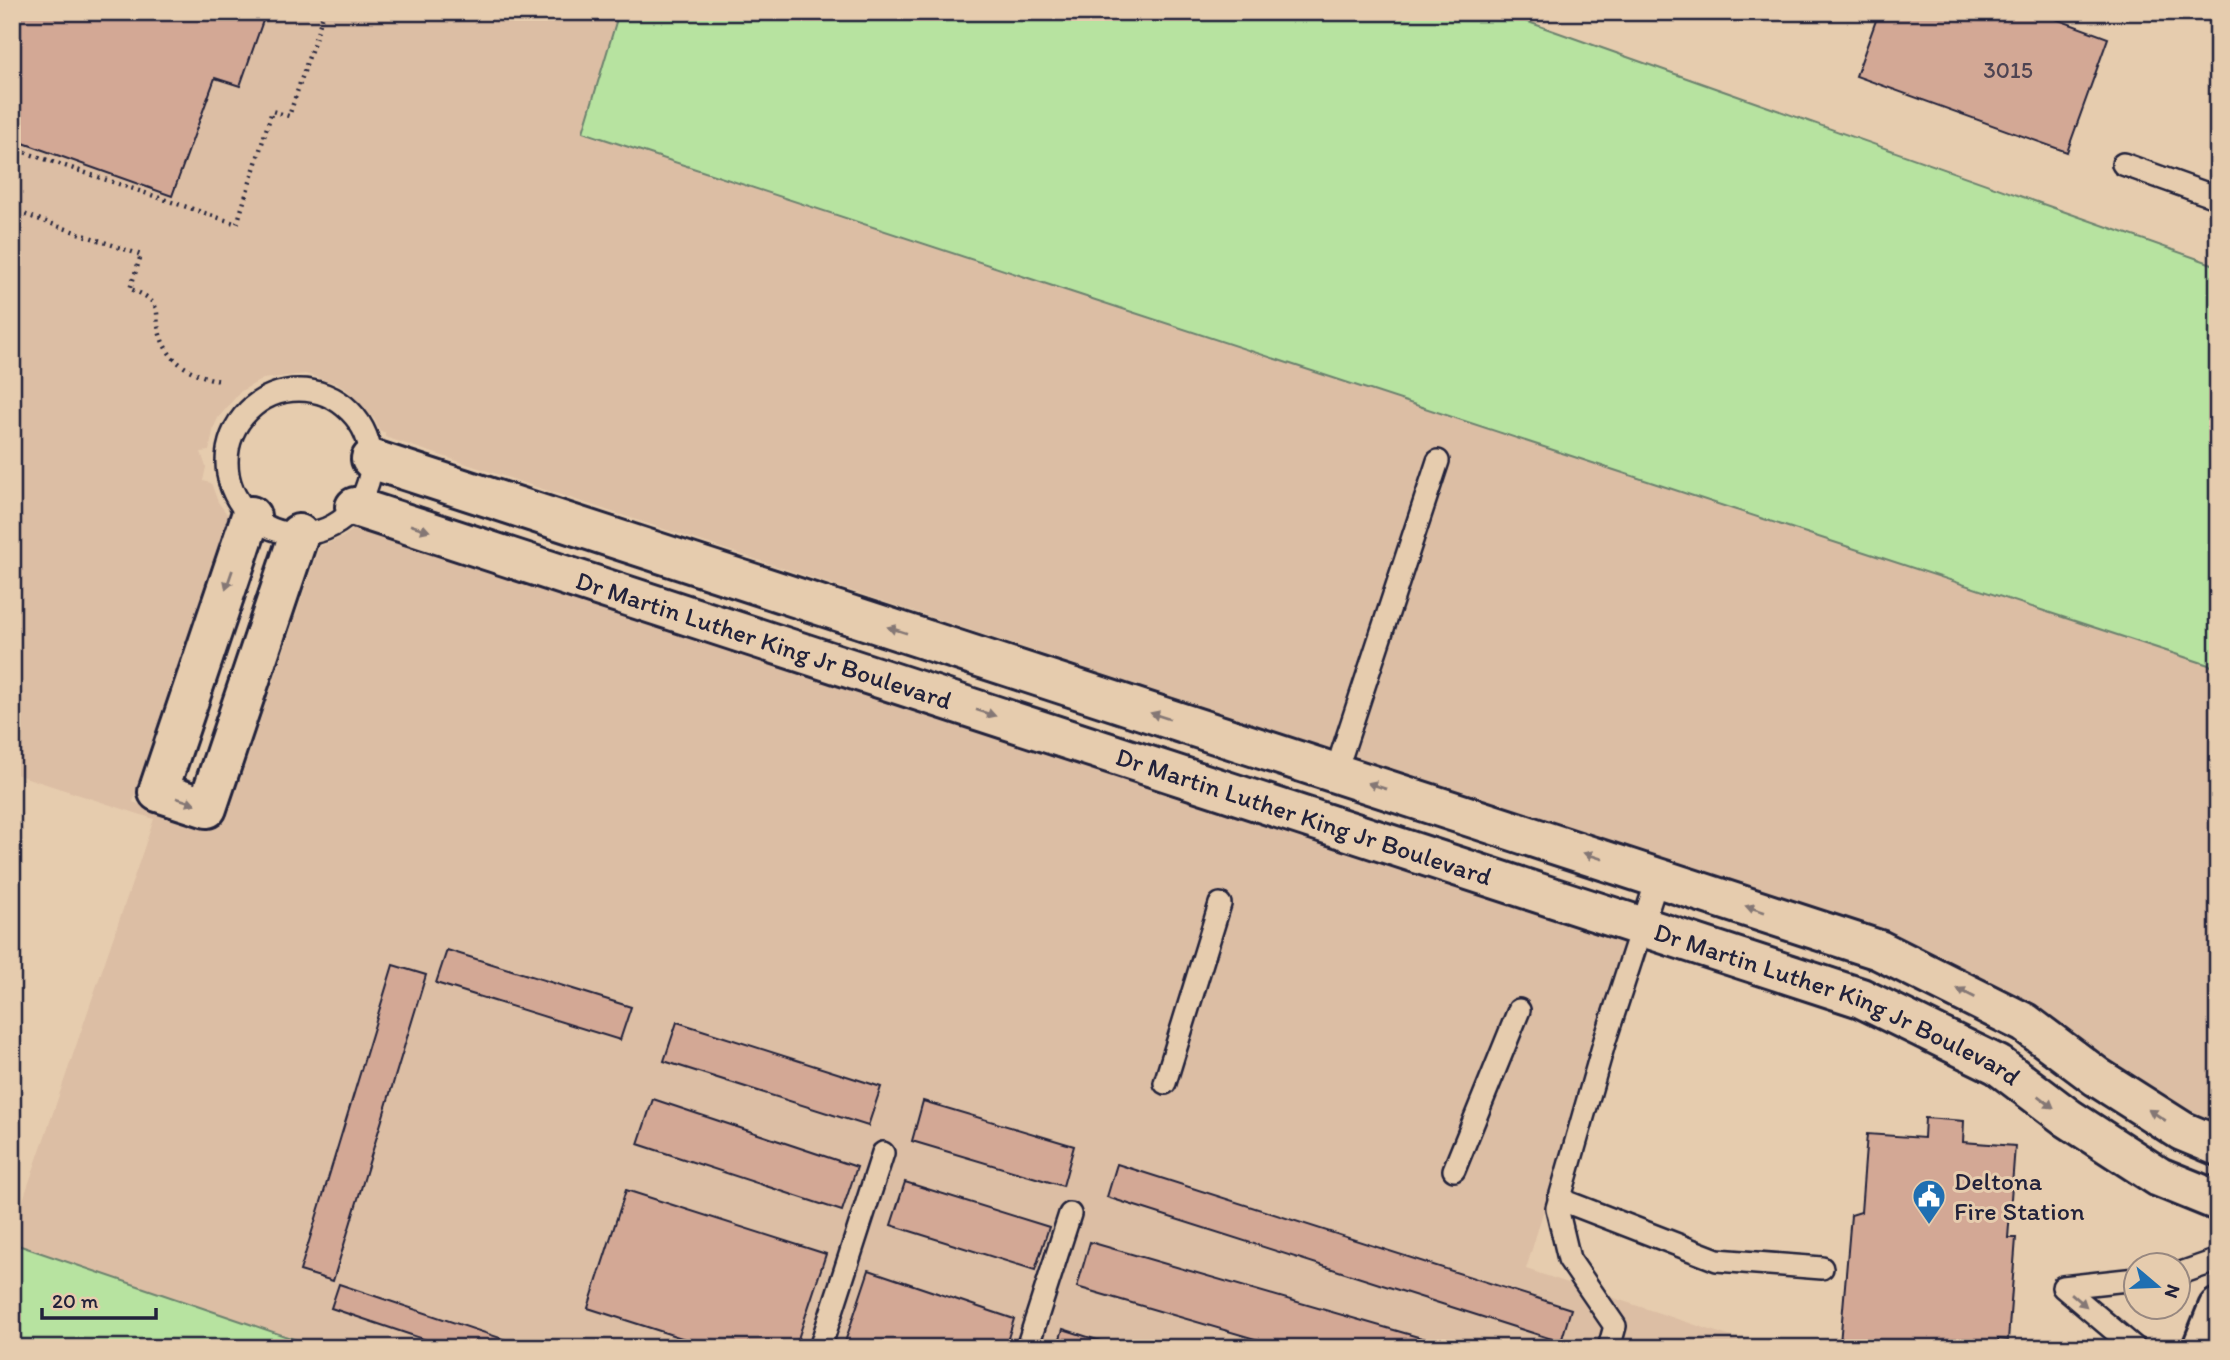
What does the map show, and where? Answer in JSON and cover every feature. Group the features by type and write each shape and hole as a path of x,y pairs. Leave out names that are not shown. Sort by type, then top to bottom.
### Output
{"street":[{"name":"Dr Martin Luther King Jr Boulevard","path":"371,459 1658,877 1891,956 2025,1023 2097,1077 2182,1131 2218,1146"},
{"name":"Dr Martin Luther King Jr Boulevard","path":"355,507 1873,1003 1998,1065 2067,1118 2159,1177 2218,1201"},
{"path":"251,516 158,792 208,808 299,534"},
{"path":"936,696 951,648"},
{"path":"2202,1348 2218,1308"}],"lane":[{"path":"2123,164 2218,198"},
{"path":"291,390 313,391 331,396 347,407 360,422 368,440 371,459 370,476 355,507 330,526 299,534 266,525 251,516 232,487 228,469 232,436 240,421 270,396 291,390"},
{"path":"1342,753 1438,461"},
{"path":"1609,1348 1615,1326 1569,1259 1557,1208 1605,1040 1658,877"},
{"path":"1165,1083 1220,904"},
{"path":"1454,1170 1519,1010"},
{"path":"820,1348 883,1153"},
{"path":"1559,1199 1717,1260 1822,1268"},
{"path":"1027,1348 1070,1214"},
{"path":"2192,1270 2218,1260"},
{"path":"2122,1281 2063,1287 2135,1348"}],"path":[{"path":"12,148 237,224 272,111 289,116 324,12"},
{"path":"12,210 141,256 130,289 145,296 156,308 164,348 174,360 198,376 220,381"}],"shaded area":[{"path":"12,12 619,12 584,133 2218,668 2218,1125 2192,1115 2110,1061 2035,1006 1885,932 385,437 385,432 380,432 375,420 347,390 338,384 305,374 263,379 241,391 218,418 209,451 201,452 206,467 203,481 211,483 218,502 230,518 133,802 200,826 228,815 319,547 360,528 1625,941 1526,1269 1765,1348 320,1348 12,1243 12,1232 154,819 12,773"}],"green space":[{"path":"619,12 1500,12 2218,266 2218,668 583,132"},
{"path":"12,1243 320,1348 12,1348"}],"building":[{"path":"12,12 266,12 240,86 215,78 172,196 12,139"},
{"path":"1879,12 2037,12 2108,38 2067,152 1856,76"},
{"path":"447,950 631,1007 620,1040 436,983"},
{"path":"393,965 426,975 333,1281 300,1271"},
{"path":"677,1022 881,1087 868,1126 664,1061"},
{"path":"653,1099 857,1167 842,1211 638,1144"},
{"path":"923,1101 1074,1146 1063,1186 912,1141"},
{"name":"Deltona Fire Station","path":"1925,1118 1964,1121 1963,1142 2015,1146 2008,1238 2016,1238 2008,1340 1998,1339 1998,1348 1894,1348 1840,1344 1851,1215 1861,1212 1867,1134 1924,1138"},
{"path":"1117,1164 1571,1309 1561,1342 1107,1197"},
{"path":"905,1182 1049,1227 1035,1270 891,1225"},
{"path":"626,1190 826,1254 795,1348 713,1348 588,1308"},
{"path":"1090,1242 1432,1341 1430,1348 1286,1348 1077,1287"},
{"path":"869,1270 1014,1319 1005,1348 843,1348"},
{"path":"339,1284 521,1345 520,1348 450,1348 331,1308"},
{"path":"1063,1329 1122,1348 1057,1348"}],"place":[{"name":"Deltona Fire Station","path":"1929,1226"}]}
